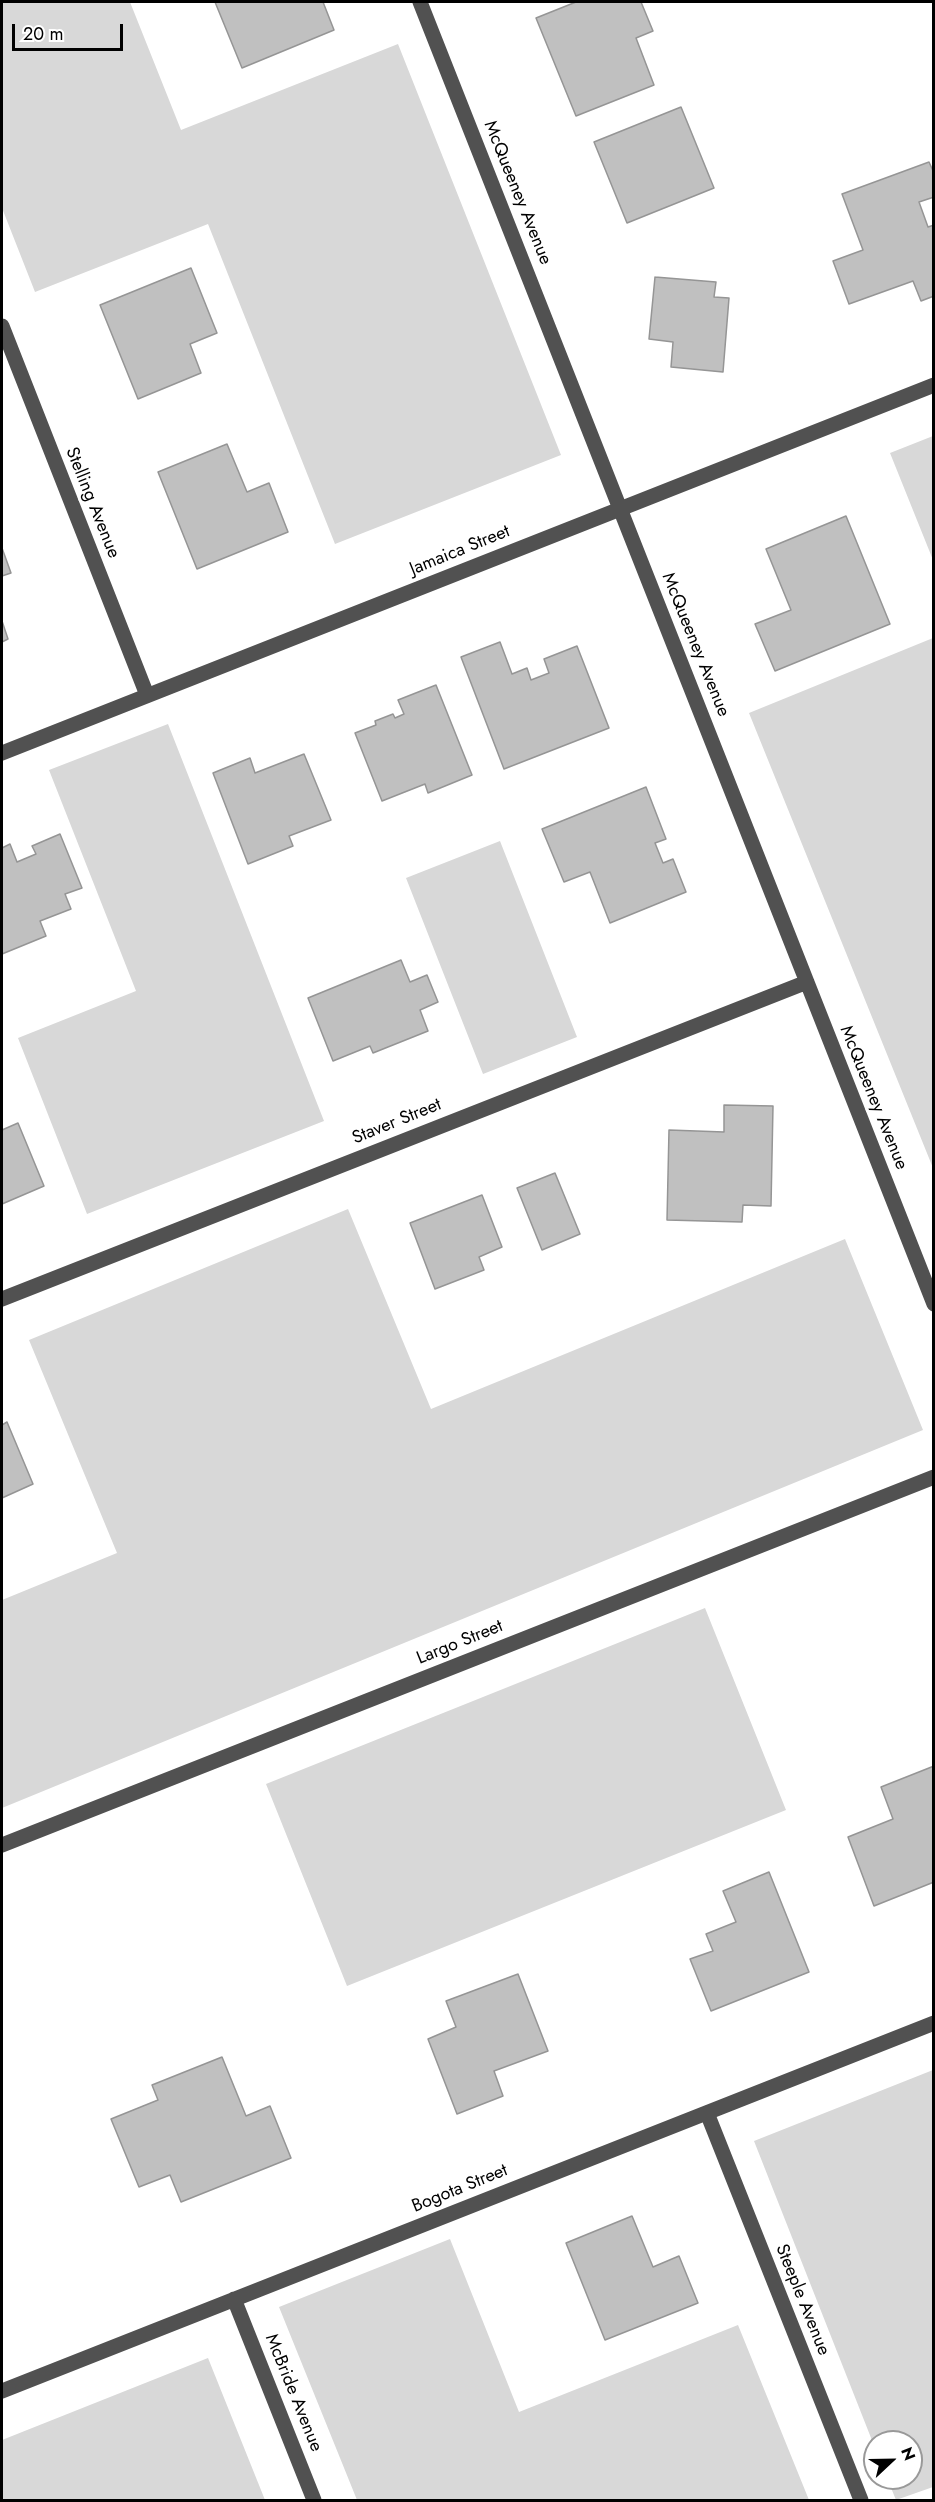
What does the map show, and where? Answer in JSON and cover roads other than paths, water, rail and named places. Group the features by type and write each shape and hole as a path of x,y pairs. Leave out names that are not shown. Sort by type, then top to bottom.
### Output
{"street":[{"name":"McQueeney Avenue","path":"420,2 933,1304"},
{"name":"Stelling Avenue","path":"2,326 147,695"},
{"name":"Jamaica Street","path":"2,753 933,385"},
{"name":"Staver Street","path":"2,1299 807,982"},
{"name":"Largo Street","path":"2,1845 933,1478"},
{"name":"Bogota Street","path":"2,2391 933,2024"},
{"name":"Steeple Avenue","path":"707,2113 861,2500"},
{"name":"McBride Avenue","path":"234,2299 314,2500"}]}
